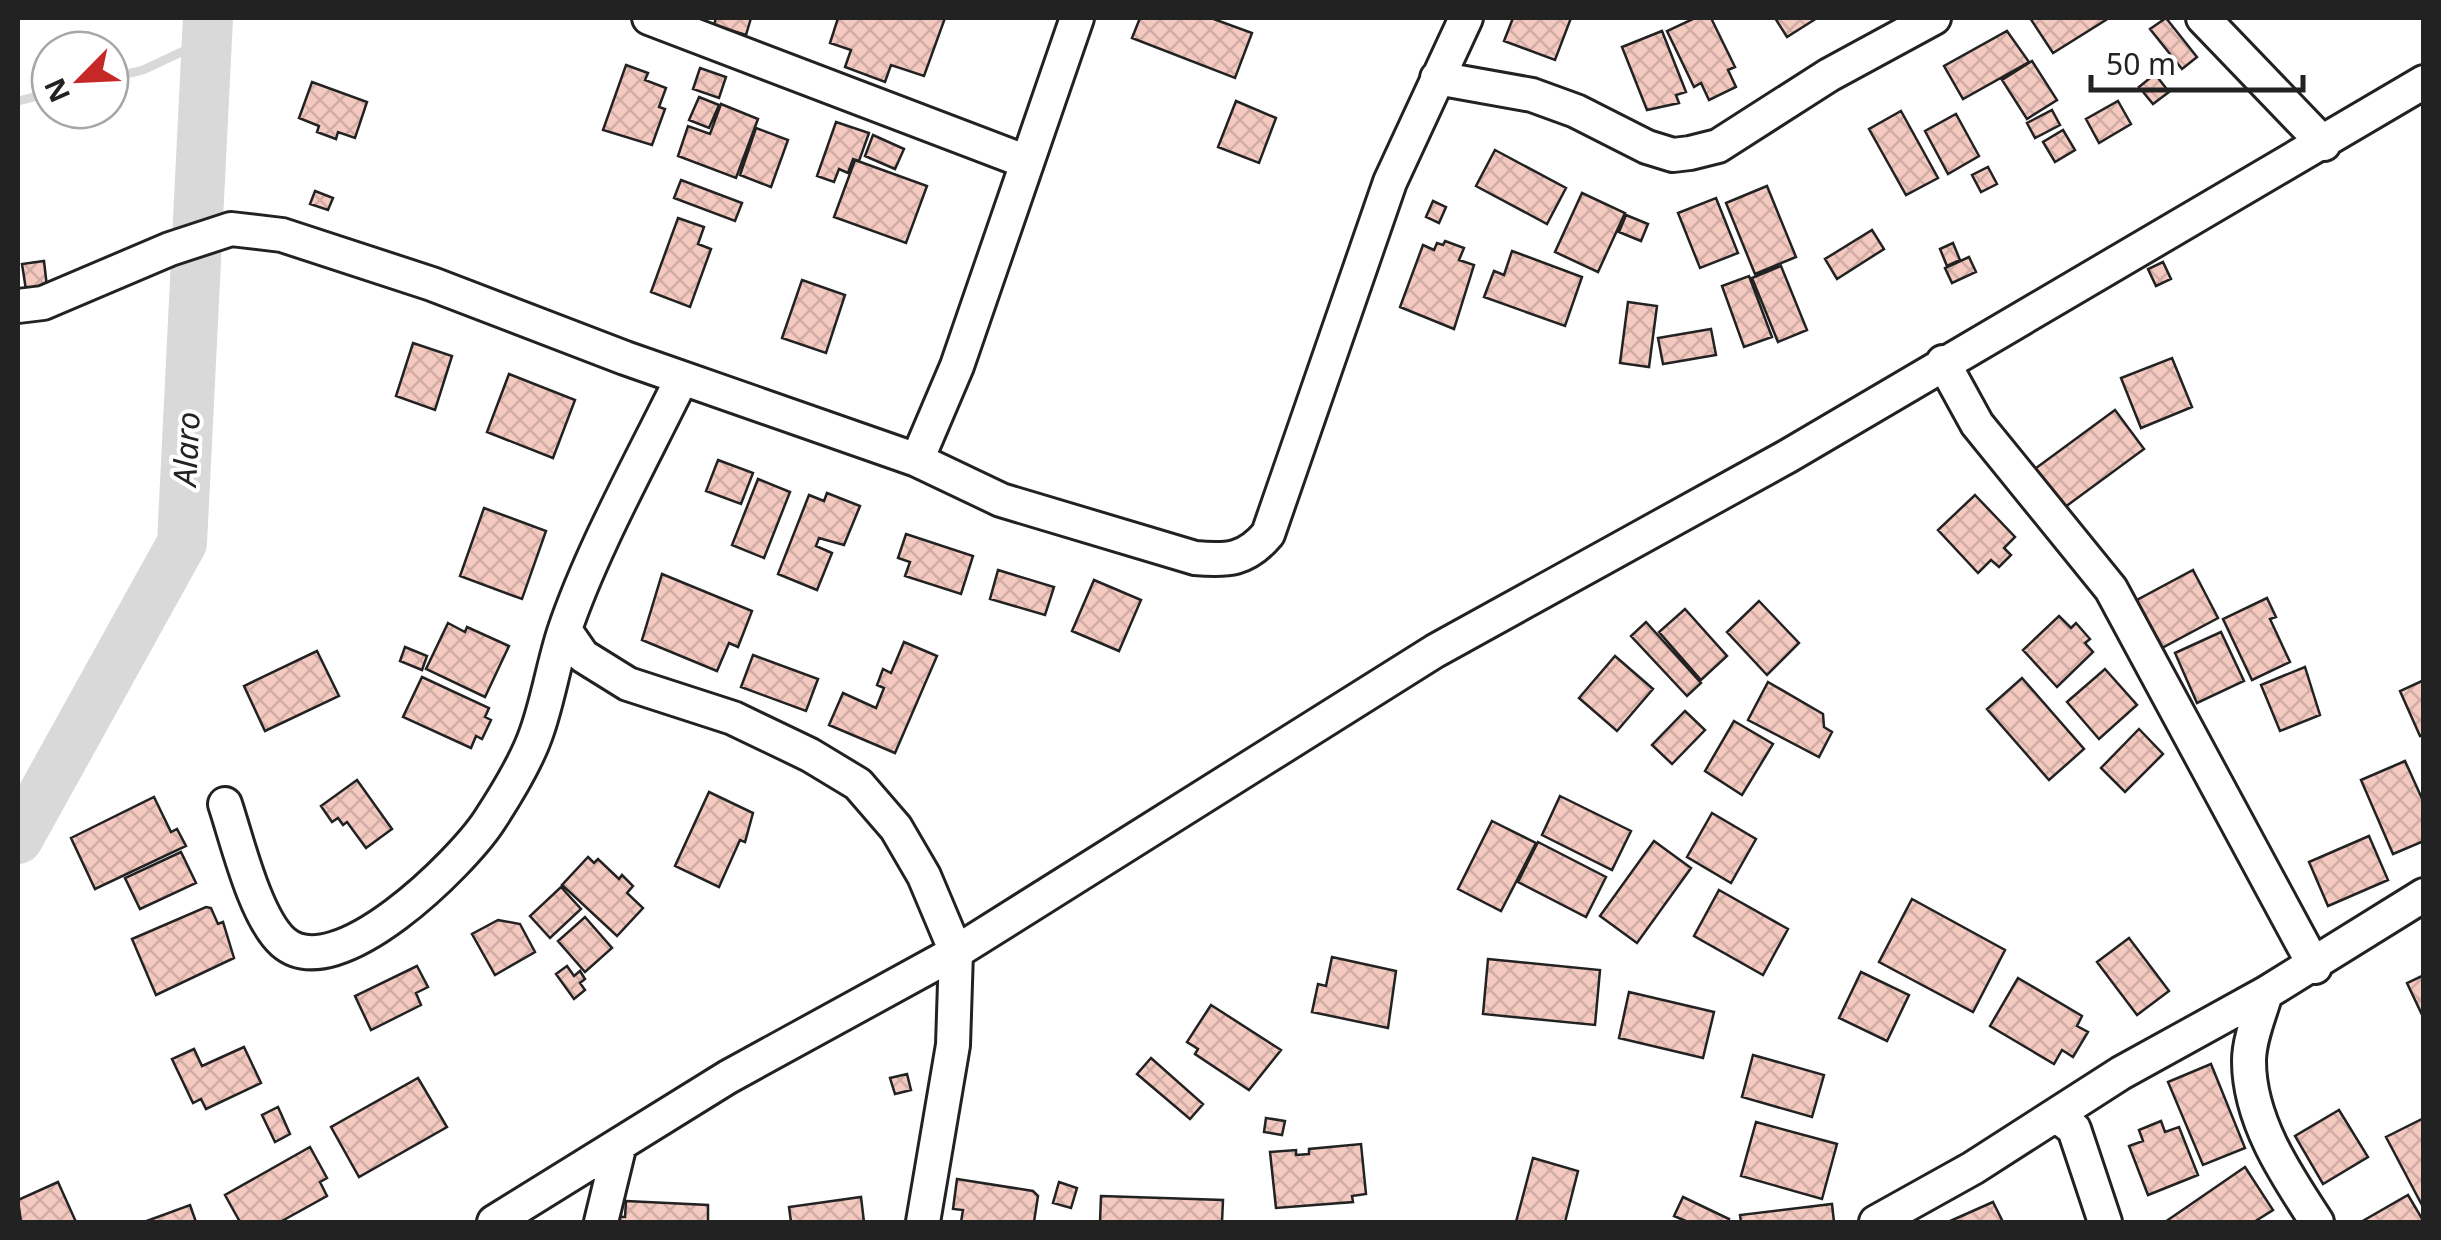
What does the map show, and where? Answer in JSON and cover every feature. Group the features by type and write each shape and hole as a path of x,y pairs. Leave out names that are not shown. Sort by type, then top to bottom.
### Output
{"street":[{"path":"649,18 1027,162"},
{"path":"918,460 957,366 1076,18"},
{"path":"18,306 43,303 170,249 231,229 282,235 432,284 682,378 918,460 1001,500 1196,558 1228,562 1256,549 1268,534 1390,182 1466,18"},
{"path":"1437,78 1532,94 1576,110 1647,147 1673,155 1690,153 1718,146 1828,74 1934,18"},
{"path":"2203,18 2324,144"},
{"path":"494,1222 619,1148 728,1076 956,952 1434,651 1788,456 2424,82"},
{"path":"1944,362 1977,424 2111,589 2314,967"},
{"path":"225,804 255,890 280,939 292,949 312,952 369,936 401,911 488,823 536,736 565,630 682,378"},
{"path":"565,630 583,656 628,684 733,718 858,784 878,803 924,876 956,952 953,1045 923,1222"},
{"path":"1876,1222 2056,1116 2121,1072 2314,967 2424,895"},
{"path":"2266,993 2248,1058 2254,1103 2282,1168 2317,1222"},
{"path":"2056,1116 2074,1129 2105,1222"},
{"path":"602,1222 619,1148"}],"building":[{"path":"716,18 751,18 746,35 714,25"},
{"path":"838,18 945,18 924,76 891,65 885,82 845,67 851,50 830,43"},
{"path":"1140,18 1211,18 1252,33 1235,78 1132,38"},
{"path":"1513,18 1571,18 1555,60 1504,41"},
{"path":"1695,18 1711,18 1735,67 1728,70 1736,87 1709,100 1701,83 1694,87 1667,31"},
{"path":"1775,18 1817,18 1787,37"},
{"path":"2030,18 2109,18 2053,53"},
{"path":"2166,18 2197,57 2182,69 2150,29"},
{"path":"1662,31 1686,92 1676,95 1679,103 1647,110 1622,47"},
{"path":"2007,31 2029,62 1963,99 1944,66"},
{"path":"2032,61 2057,100 2027,119 2002,80"},
{"path":"626,65 648,73 645,80 666,88 659,107 665,109 652,145 603,130"},
{"path":"700,68 726,77 719,98 693,89"},
{"path":"2155,74 2169,92 2153,104 2139,87"},
{"path":"312,82 367,102 355,138 338,132 336,139 317,132 319,126 299,118"},
{"path":"699,97 719,105 709,128 689,120"},
{"path":"1236,101 1276,118 1259,163 1218,147"},
{"path":"2118,101 2131,124 2099,143 2086,119"},
{"path":"721,104 758,119 736,178 678,156 688,126 710,134"},
{"path":"2052,110 2060,125 2035,138 2027,123"},
{"path":"1901,111 1938,178 1906,195 1869,129"},
{"path":"1956,114 1979,156 1948,174 1925,131"},
{"path":"836,122 869,133 859,161 853,159 848,173 839,169 834,182 817,176"},
{"path":"756,128 788,140 771,187 740,175"},
{"path":"2063,130 2075,150 2055,162 2043,142"},
{"path":"873,135 904,149 895,169 865,156"},
{"path":"1495,150 1566,188 1547,224 1476,186"},
{"path":"855,160 927,186 906,243 834,217"},
{"path":"1988,167 1997,184 1981,192 1972,175"},
{"path":"681,180 742,203 735,221 674,198"},
{"path":"1767,186 1796,257 1755,274 1726,203"},
{"path":"315,191 333,198 328,210 310,204"},
{"path":"1582,193 1625,213 1598,272 1555,252"},
{"path":"1716,198 1738,253 1700,268 1678,213"},
{"path":"1433,201 1446,207 1439,223 1426,217"},
{"path":"1626,215 1648,224 1641,241 1619,232"},
{"path":"678,218 704,227 698,244 711,249 690,307 651,292"},
{"path":"1872,230 1884,249 1837,279 1825,259"},
{"path":"1445,241 1464,248 1459,260 1474,265 1454,329 1400,307 1423,245 1434,250 1437,243 1443,245"},
{"path":"1953,243 1960,260 1947,266 1940,249"},
{"path":"1512,251 1582,277 1565,326 1484,297 1494,271 1504,275"},
{"path":"1969,257 1976,272 1952,283 1945,268"},
{"path":"44,261 47,287 26,290 22,264"},
{"path":"2163,262 2171,279 2156,286 2148,269"},
{"path":"1781,266 1807,330 1778,342 1752,278"},
{"path":"1749,276 1772,337 1744,347 1722,286"},
{"path":"802,280 845,295 826,353 782,338"},
{"path":"1628,302 1657,306 1649,367 1620,363"},
{"path":"1711,329 1716,355 1663,364 1658,338"},
{"path":"413,343 452,356 435,410 396,396"},
{"path":"2172,358 2192,407 2141,428 2121,378"},
{"path":"509,374 575,400 553,458 487,432"},
{"path":"2115,410 2144,449 2061,510 2032,471"},
{"path":"718,460 753,473 741,504 706,491"},
{"path":"758,479 790,492 764,558 732,545"},
{"path":"827,493 860,506 844,545 819,538 816,546 832,553 817,590 778,574 809,495 824,501"},
{"path":"1975,495 2015,537 2004,548 2011,555 1999,567 1991,560 1978,573 1938,530"},
{"path":"484,508 546,531 522,599 460,576"},
{"path":"906,534 973,556 961,594 905,576 910,562 898,558"},
{"path":"998,570 1054,587 1045,615 990,599"},
{"path":"2193,570 2218,618 2160,649 2135,601"},
{"path":"662,574 752,611 738,647 729,643 717,671 642,640"},
{"path":"1094,580 1141,600 1119,651 1072,631"},
{"path":"2267,598 2276,617 2270,619 2290,662 2252,680 2223,619"},
{"path":"1759,601 1799,643 1767,675 1727,632"},
{"path":"1685,609 1727,656 1701,680 1659,632"},
{"path":"2059,616 2071,628 2076,623 2090,639 2085,643 2093,652 2057,687 2023,650"},
{"path":"1646,622 1701,683 1687,696 1631,636"},
{"path":"448,623 509,646 485,697 426,669"},
{"path":"2221,632 2244,681 2197,703 2175,653"},
{"path":"904,642 937,656 895,753 829,725 843,693 876,708 884,688 877,685 883,669 891,673"},
{"path":"405,647 427,656 422,670 400,661"},
{"path":"317,651 339,696 265,731 244,686"},
{"path":"753,655 818,679 806,711 741,687"},
{"path":"1615,656 1653,689 1617,731 1579,698"},
{"path":"2305,667 2320,715 2280,731 2261,685"},
{"path":"2105,669 2137,705 2099,739 2067,702"},
{"path":"422,677 489,708 485,717 491,720 482,739 476,736 471,748 403,717"},
{"path":"2022,678 2084,749 2049,780 1987,709"},
{"path":"2424,680 2424,734 2420,736 2400,691"},
{"path":"1768,682 1823,714 1824,727 1832,732 1819,757 1748,720"},
{"path":"1685,711 1705,730 1672,764 1652,745"},
{"path":"1734,721 1773,744 1742,795 1705,771"},
{"path":"2139,729 2163,754 2125,792 2101,768"},
{"path":"2405,761 2424,803 2424,841 2393,854 2361,780"},
{"path":"357,780 392,829 366,848 347,822 343,825 338,818 332,822 321,806"},
{"path":"709,792 753,813 745,842 740,840 719,887 675,866"},
{"path":"1560,796 1631,831 1612,870 1542,835"},
{"path":"154,797 171,832 177,829 186,846 95,889 71,838"},
{"path":"1712,813 1756,839 1731,883 1687,857"},
{"path":"1492,821 1536,843 1501,911 1458,889"},
{"path":"2369,836 2388,880 2328,906 2309,862"},
{"path":"1654,841 1691,868 1637,943 1600,916"},
{"path":"1538,842 1606,877 1586,917 1518,882"},
{"path":"181,852 196,883 140,909 125,878"},
{"path":"588,857 594,863 598,859 619,879 622,875 633,886 627,893 643,908 617,936 562,885"},
{"path":"561,887 581,909 550,938 530,916"},
{"path":"1719,890 1788,929 1763,975 1694,936"},
{"path":"1912,899 2005,950 1973,1012 1879,962"},
{"path":"211,908 218,924 223,922 234,958 156,995 132,939"},
{"path":"585,917 612,948 585,972 558,941"},
{"path":"498,920 520,924 535,952 495,975 472,934"},
{"path":"2129,938 2169,991 2137,1015 2097,962"},
{"path":"1332,957 1396,971 1388,1028 1312,1012 1318,984 1326,986"},
{"path":"1488,959 1600,970 1595,1025 1483,1014"},
{"path":"417,966 428,987 416,993 421,1005 371,1030 355,996"},
{"path":"567,966 574,976 580,971 585,979 580,983 585,990 574,999 556,974"},
{"path":"1861,972 1909,995 1887,1041 1839,1018"},
{"path":"2424,975 2424,1019 2407,983"},
{"path":"2018,978 2082,1016 2077,1026 2088,1032 2073,1057 2062,1050 2054,1064 1990,1026"},
{"path":"1629,992 1714,1012 1703,1058 1619,1038"},
{"path":"1211,1005 1281,1050 1249,1090 1195,1054 1198,1049 1187,1042"},
{"path":"244,1047 261,1083 206,1109 201,1099 193,1103 172,1059 194,1049 202,1066"},
{"path":"1753,1055 1824,1075 1812,1117 1742,1097"},
{"path":"1151,1058 1203,1104 1190,1119 1137,1074"},
{"path":"2211,1064 2245,1148 2203,1165 2168,1082"},
{"path":"907,1074 911,1090 895,1094 890,1078"},
{"path":"418,1078 447,1127 359,1177 331,1127"},
{"path":"278,1107 290,1134 275,1142 262,1115"},
{"path":"2339,1110 2368,1157 2323,1184 2295,1136"},
{"path":"1266,1118 1285,1121 1282,1135 1264,1132"},
{"path":"2424,1118 2424,1209 2386,1137"},
{"path":"2161,1121 2165,1132 2179,1127 2198,1175 2148,1195 2129,1146 2143,1141 2139,1130"},
{"path":"1756,1122 1837,1144 1822,1199 1741,1176"},
{"path":"1361,1144 1366,1194 1352,1196 1353,1202 1276,1208 1270,1152 1296,1150 1296,1155 1309,1154 1309,1149"},
{"path":"310,1147 327,1178 320,1182 327,1196 280,1222 240,1222 225,1195"},
{"path":"1533,1158 1578,1171 1565,1222 1516,1222"},
{"path":"2245,1167 2273,1210 2254,1222 2165,1222"},
{"path":"957,1179 1033,1191 1038,1196 1034,1222 961,1222 963,1210 953,1209"},
{"path":"58,1182 76,1222 21,1222 18,1200"},
{"path":"1059,1182 1077,1188 1071,1208 1053,1203"},
{"path":"2408,1195 2424,1222 2361,1222"},
{"path":"1101,1196 1223,1200 1222,1222 1100,1222"},
{"path":"861,1197 864,1222 791,1222 789,1207"},
{"path":"1683,1197 1729,1219 1728,1222 1688,1222 1674,1216"},
{"path":"626,1201 708,1205 708,1222 607,1222 608,1216 625,1217"},
{"path":"1993,1202 2003,1222 1948,1222"},
{"path":"1832,1204 1834,1222 1741,1222 1740,1215"},
{"path":"190,1205 196,1222 144,1222"}],"waterway":[{"name":"Alaro","path":"18,839 182,543 208,18"},
{"path":"130,73 207,40"},
{"path":"18,101 30,98"}]}
